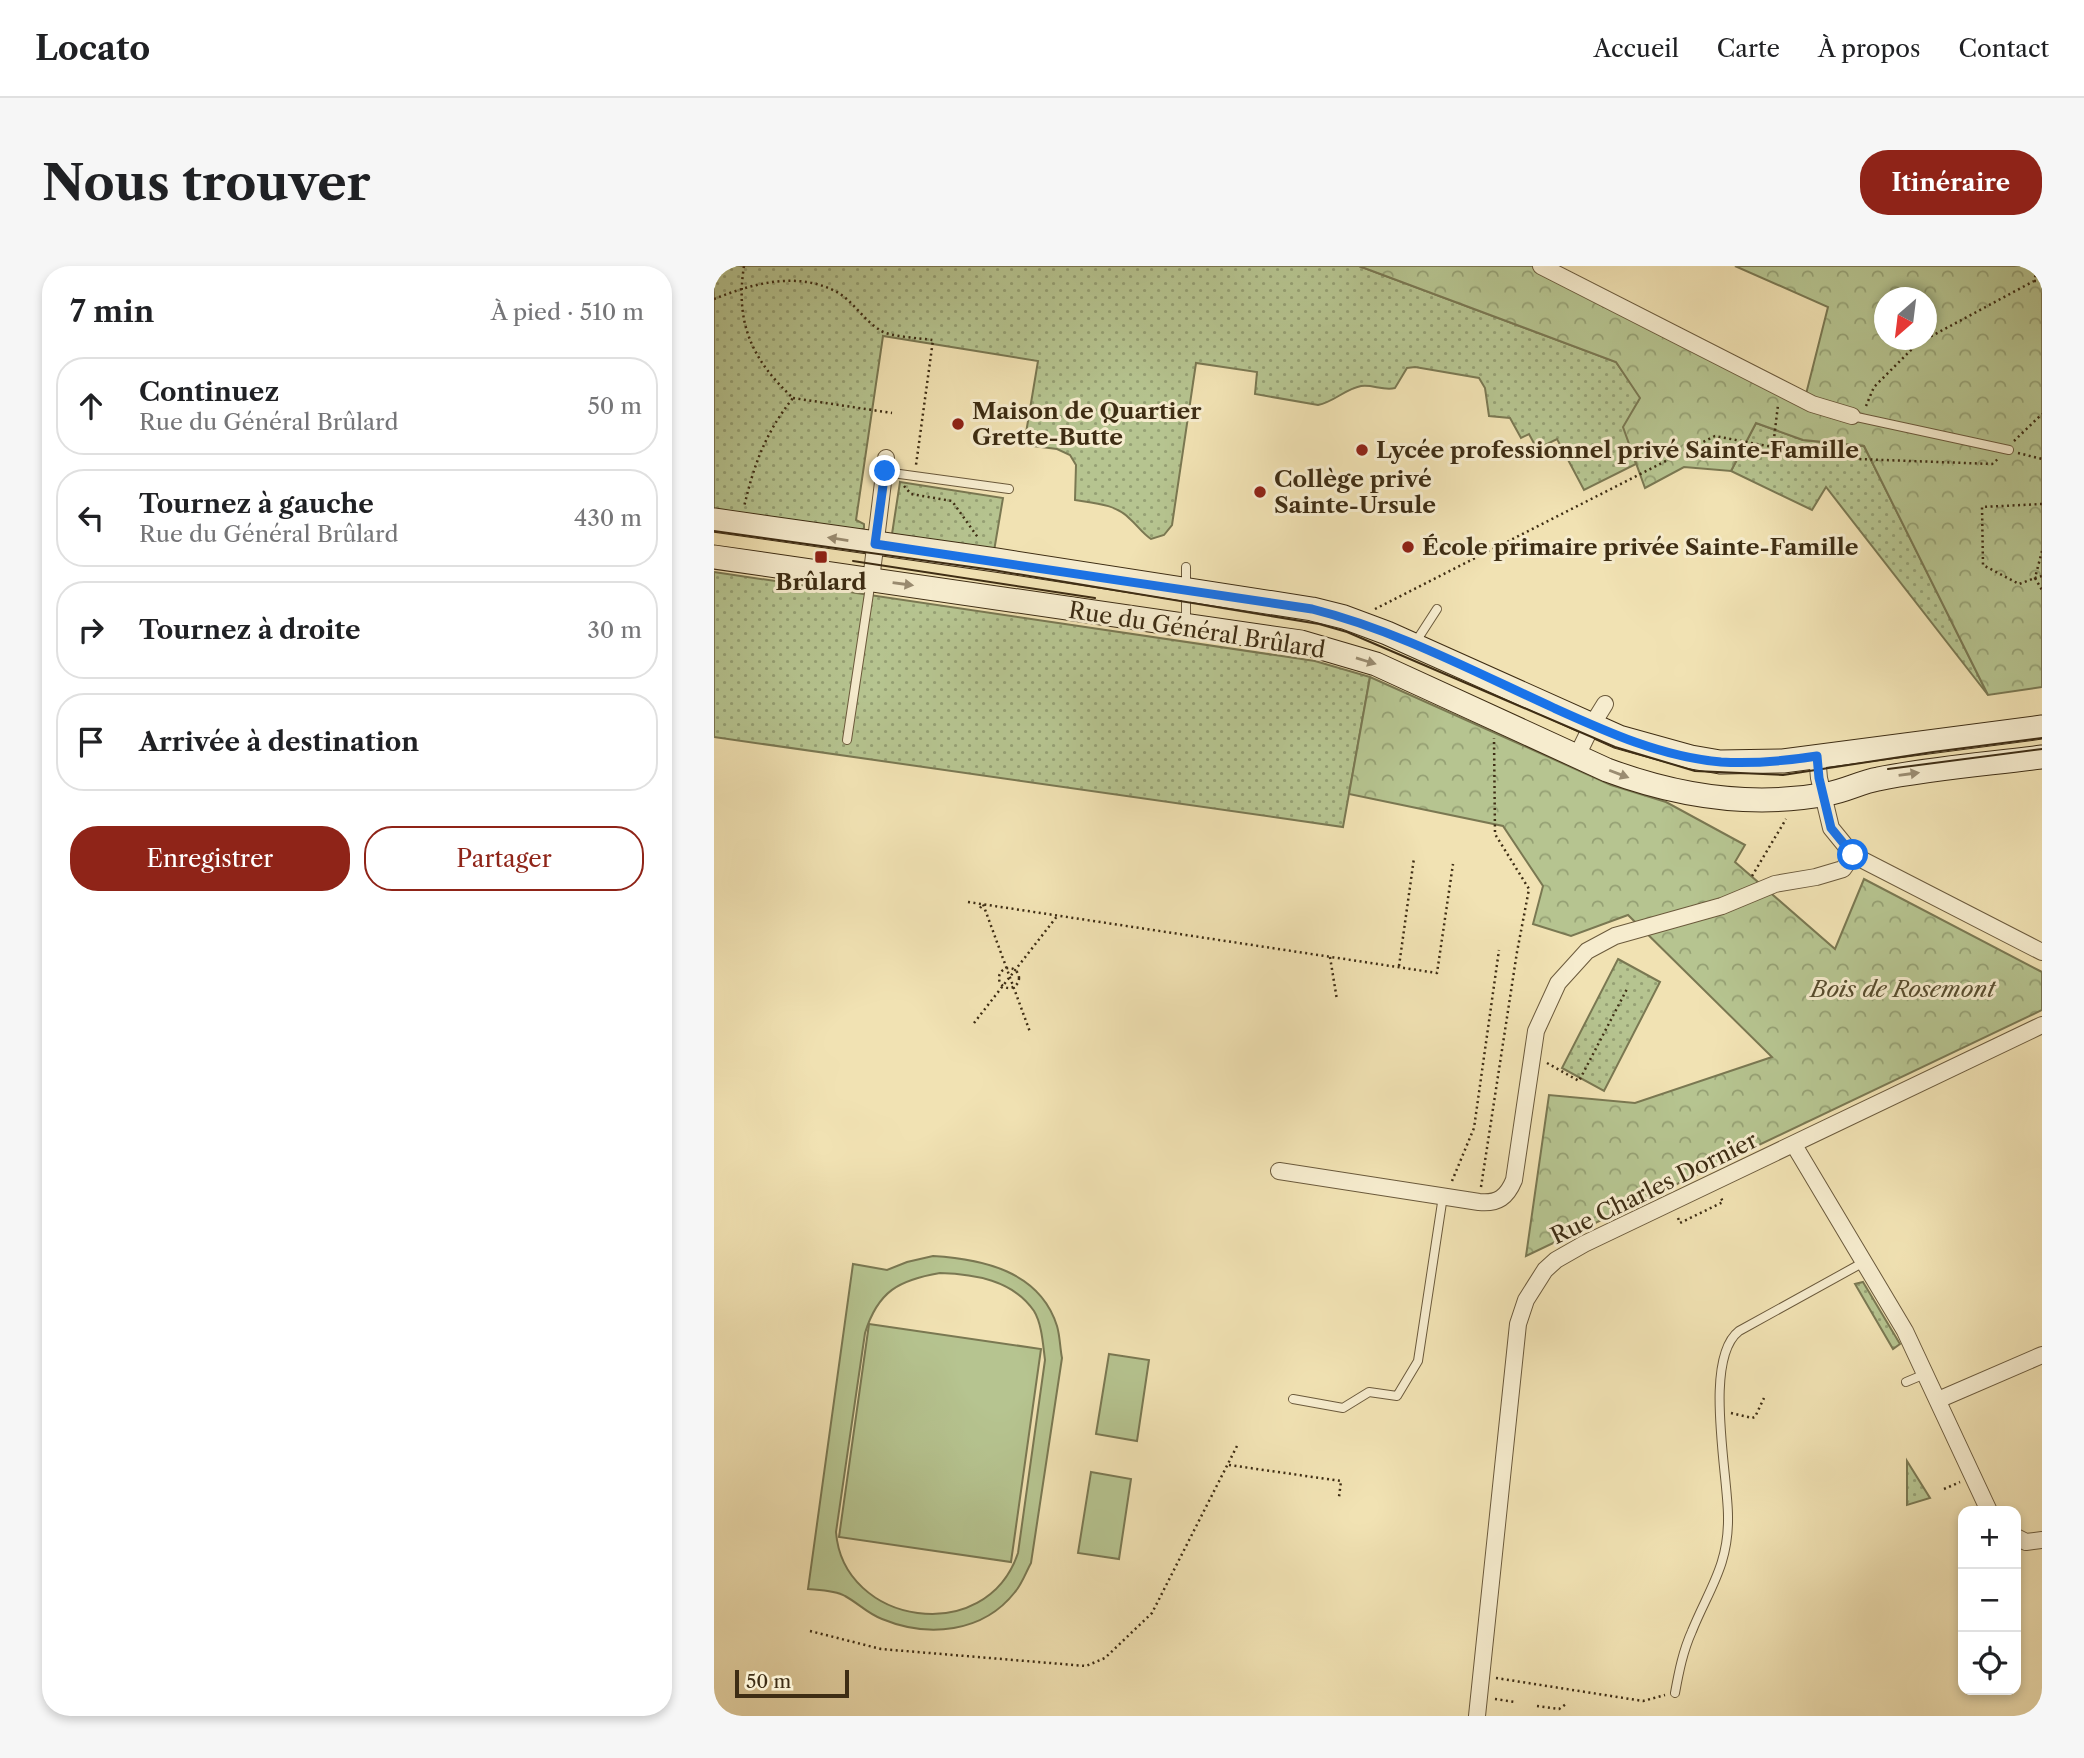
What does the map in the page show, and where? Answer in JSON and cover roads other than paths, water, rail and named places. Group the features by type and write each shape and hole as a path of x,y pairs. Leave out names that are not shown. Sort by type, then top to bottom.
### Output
{"main road":[{"name":"Rue du Général Brûlard","path":"714,520 875,544 1186,578 1344,617 1414,645 1591,725 1651,747 1720,762 1783,761 2042,727"},
{"name":"Rue du Général Brûlard","path":"714,557 1301,642 1376,664 1577,756 1637,781 1686,794 1728,799 1823,795 1876,779 2042,757"}],"street":[{"path":"1541,266 1812,404 1858,417"},
{"path":"871,580 888,467"},
{"path":"1577,756 1591,725 1605,704"},
{"path":"1817,756 1831,828 1853,855 2042,952"},
{"path":"1279,1171 1447,1190 1490,1203 1503,1198 1514,1180 1536,1031 1558,983 1587,951 1615,936 1722,906 1775,884 1843,869 1853,855"},
{"name":"Rue Charles Dornier","path":"1477,1716 1518,1324 1526,1300 1537,1280 1556,1260 1629,1222 2042,1025"},
{"path":"1794,1145 1905,1331 1987,1506"},
{"path":"1938,1400 2042,1355"},
{"path":"2021,1540 2026,1542 2042,1540"}],"lane":[{"path":"1858,417 2009,450"},
{"path":"888,467 915,476 1009,489"},
{"path":"1186,578 1186,625"},
{"path":"847,740 871,580"},
{"path":"1414,645 1437,609"},
{"path":"1293,1399 1343,1408 1369,1392 1397,1396 1418,1361 1447,1190"},
{"path":"1675,1693 1682,1657 1719,1574 1728,1540 1728,1514 1720,1446 1722,1368 1727,1344 1731,1337 1864,1262"},
{"path":"1906,1382 1925,1374"}],"tram line":[{"path":"714,531 993,570 1319,624 1347,632 1615,747 1695,771 1783,775 2042,738"},
{"path":"853,561 1095,598"},
{"path":"1888,769 2042,749"}],"place":[{"name":"Maison de Quartier Grette-Butte","path":"958,424"},
{"name":"Lycée professionnel privé Sainte-Famille","path":"1362,450"},
{"name":"Collège privé Sainte-Ursule","path":"1260,492"},
{"name":"École primaire privée Sainte-Famille","path":"1408,547"},
{"name":"Brûlard","path":"821,557"}],"park label":[{"name":"Bois de Rosemont","path":"1903,989"}]}
